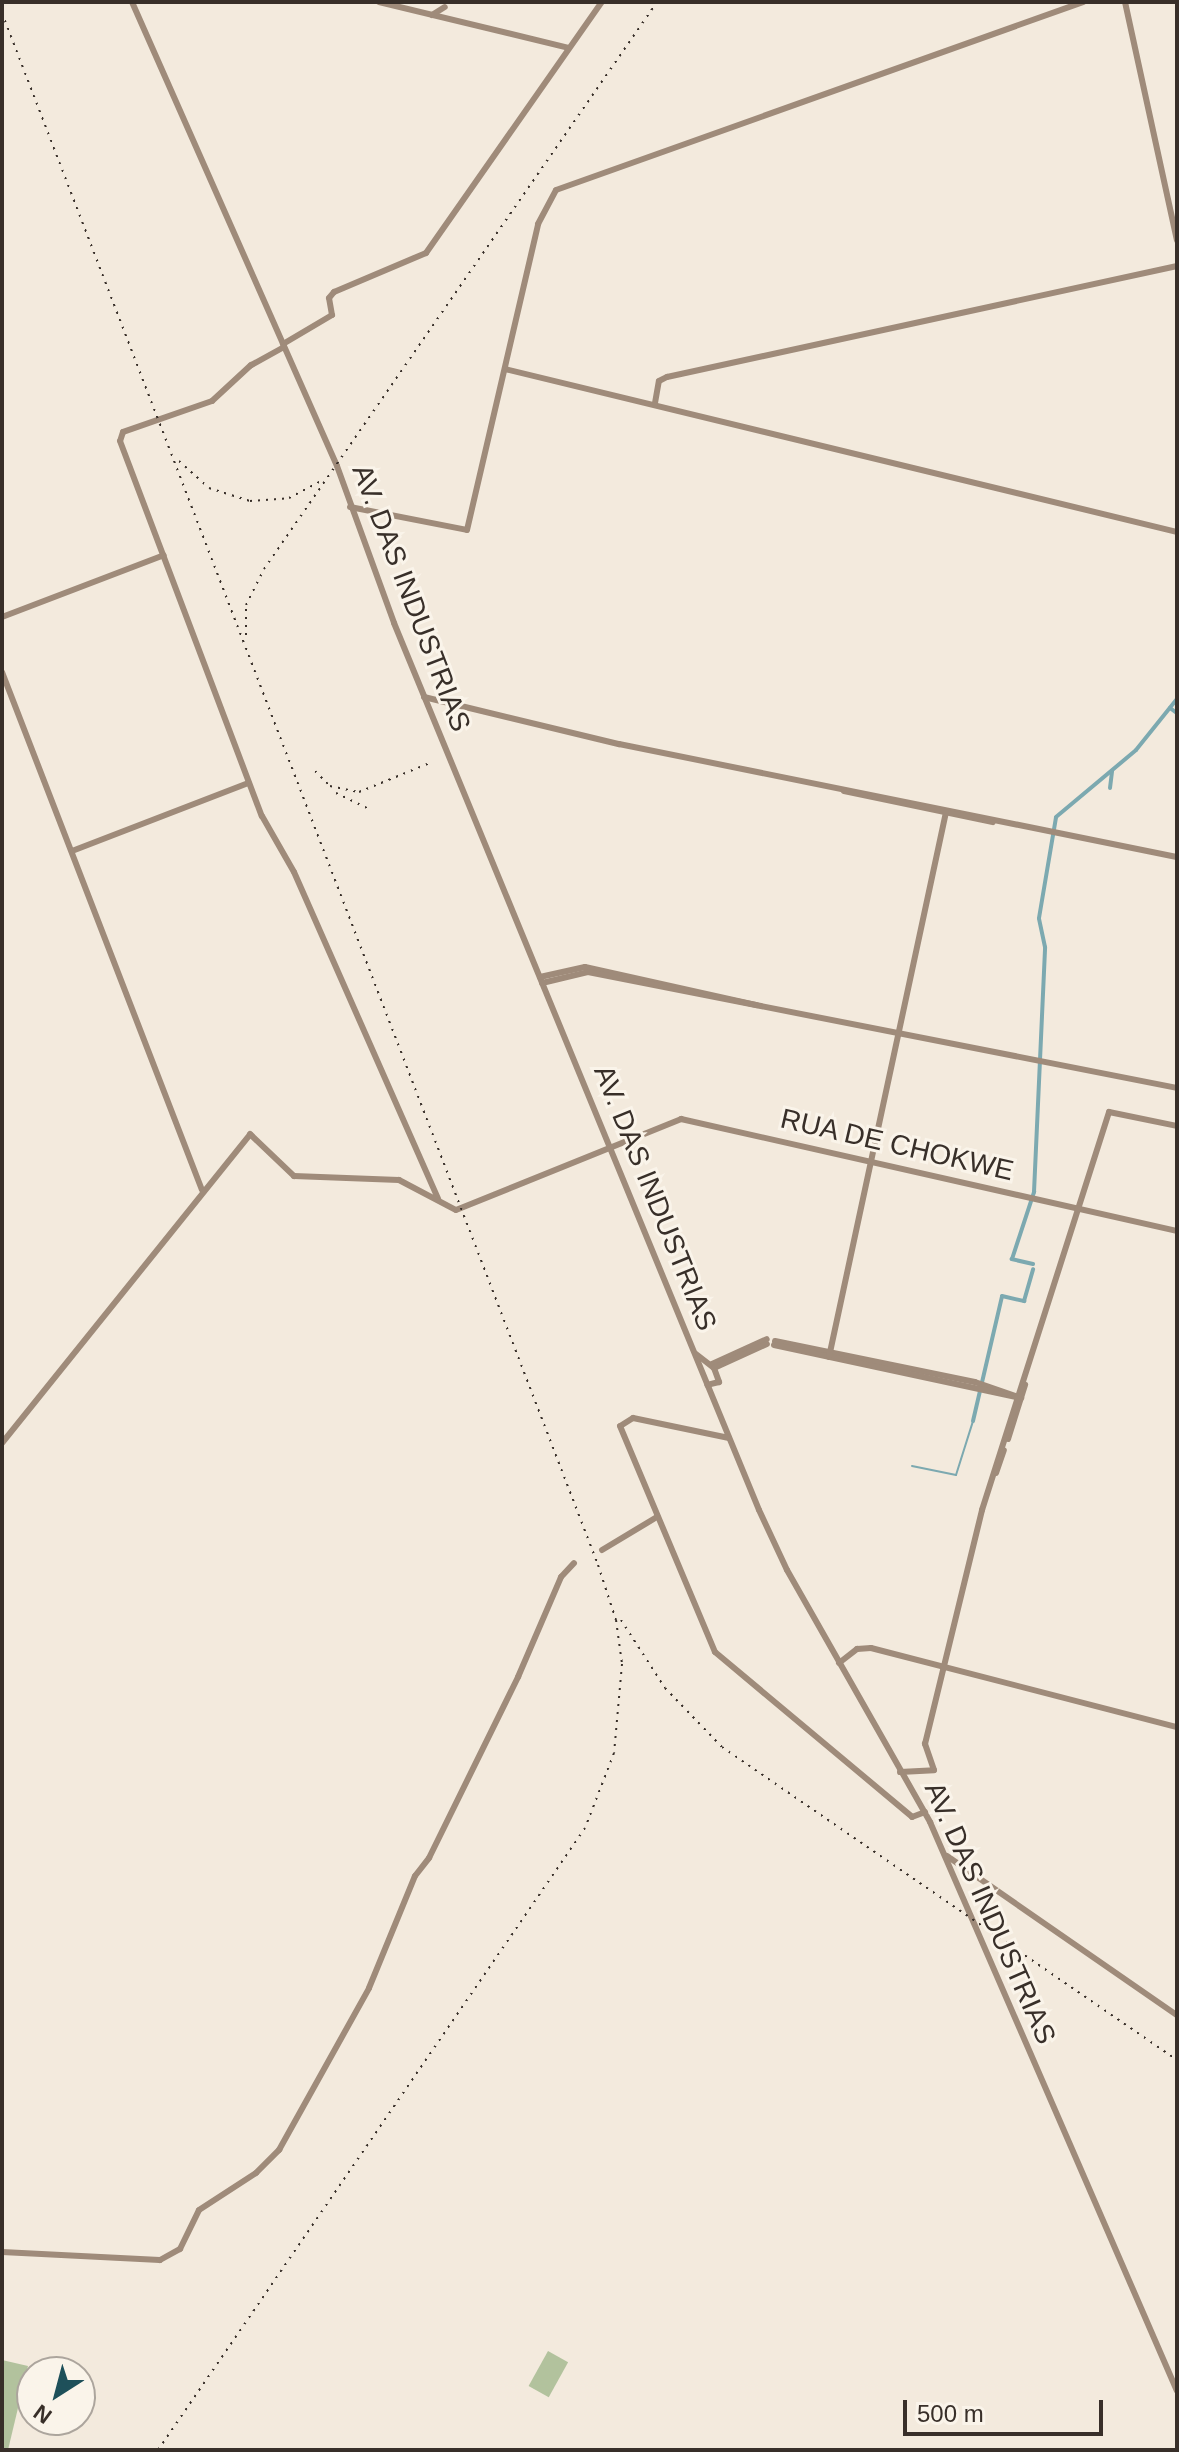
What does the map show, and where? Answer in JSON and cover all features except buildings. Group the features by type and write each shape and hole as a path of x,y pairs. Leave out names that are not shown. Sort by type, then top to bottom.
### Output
{"street":[{"name":"AV. DAS INDUSTRIAS","path":"132,2 284,346 424,697 729,1438 787,1570 925,1812 1177,2391"},
{"path":"379,2 569,48"},
{"path":"439,1199 294,872 277,849 248,783 120,435 212,401 251,365 332,315 329,298 334,292 426,253 602,2"},
{"path":"350,507 465,532 538,224 556,190 1083,2"},
{"path":"1125,2 1177,240"},
{"path":"432,15 445,7"},
{"path":"655,403 663,378 1177,266"},
{"path":"505,369 1177,532"},
{"path":"2,617 164,555"},
{"path":"2,672 202,1190"},
{"path":"424,697 619,744 1177,857"},
{"path":"428,706 441,701"},
{"path":"72,851 248,783"},
{"path":"829,1355 902,1034 943,810"},
{"path":"541,980 585,967 711,996 1041,1058 1177,1088"},
{"path":"900,1772 934,1770 925,1744 994,1476 1110,1111 1177,1126"},
{"name":"RUA DE CHOKWE","path":"439,1199 456,1210 681,1119 1177,1231"},
{"path":"2,1443 250,1134 294,1176 399,1180 439,1199"},
{"path":"713,1366 771,1342 975,1382 1019,1398"},
{"path":"696,1354 713,1366 719,1382 707,1385"},
{"path":"729,1438 633,1418 620,1426 718,1657 912,1817 925,1812"},
{"path":"602,1550 657,1517"},
{"path":"2,2252 160,2260 180,2249 199,2210 256,2173 279,2150 352,2022 406,1908 415,1876 429,1858 518,1677 561,1577 574,1563"},
{"path":"839,1663 857,1649 871,1648 1177,1727"},
{"path":"944,1853 1177,2015"}],"green space":[{"path":"548,2351 568,2362 549,2397 529,2386"},
{"path":"2,2360 16,2363 16,2416 8,2450 2,2450"}],"waterway":[{"path":"1039,918 1056,817 1136,750 1177,699"},
{"path":"1170,708 1177,713"},
{"path":"1110,788 1112,771"},
{"path":"1033,1264 1012,1259 1034,1192 1045,947 1039,919"},
{"path":"973,1421 1002,1296 1024,1301 1033,1269"},
{"path":"912,1466 956,1475 973,1421"}],"railway":[{"path":"246,635 246,605 264,569 657,2"},
{"path":"2,13 598,1565 616,1620 622,1664 614,1753 585,1828 158,2450"},
{"path":"179,461 209,488 250,501 289,498 321,481"},
{"path":"315,771 330,786 359,792 432,762"},
{"path":"336,793 369,809"},
{"path":"621,1620 665,1688 722,1747 1177,2060"}]}
